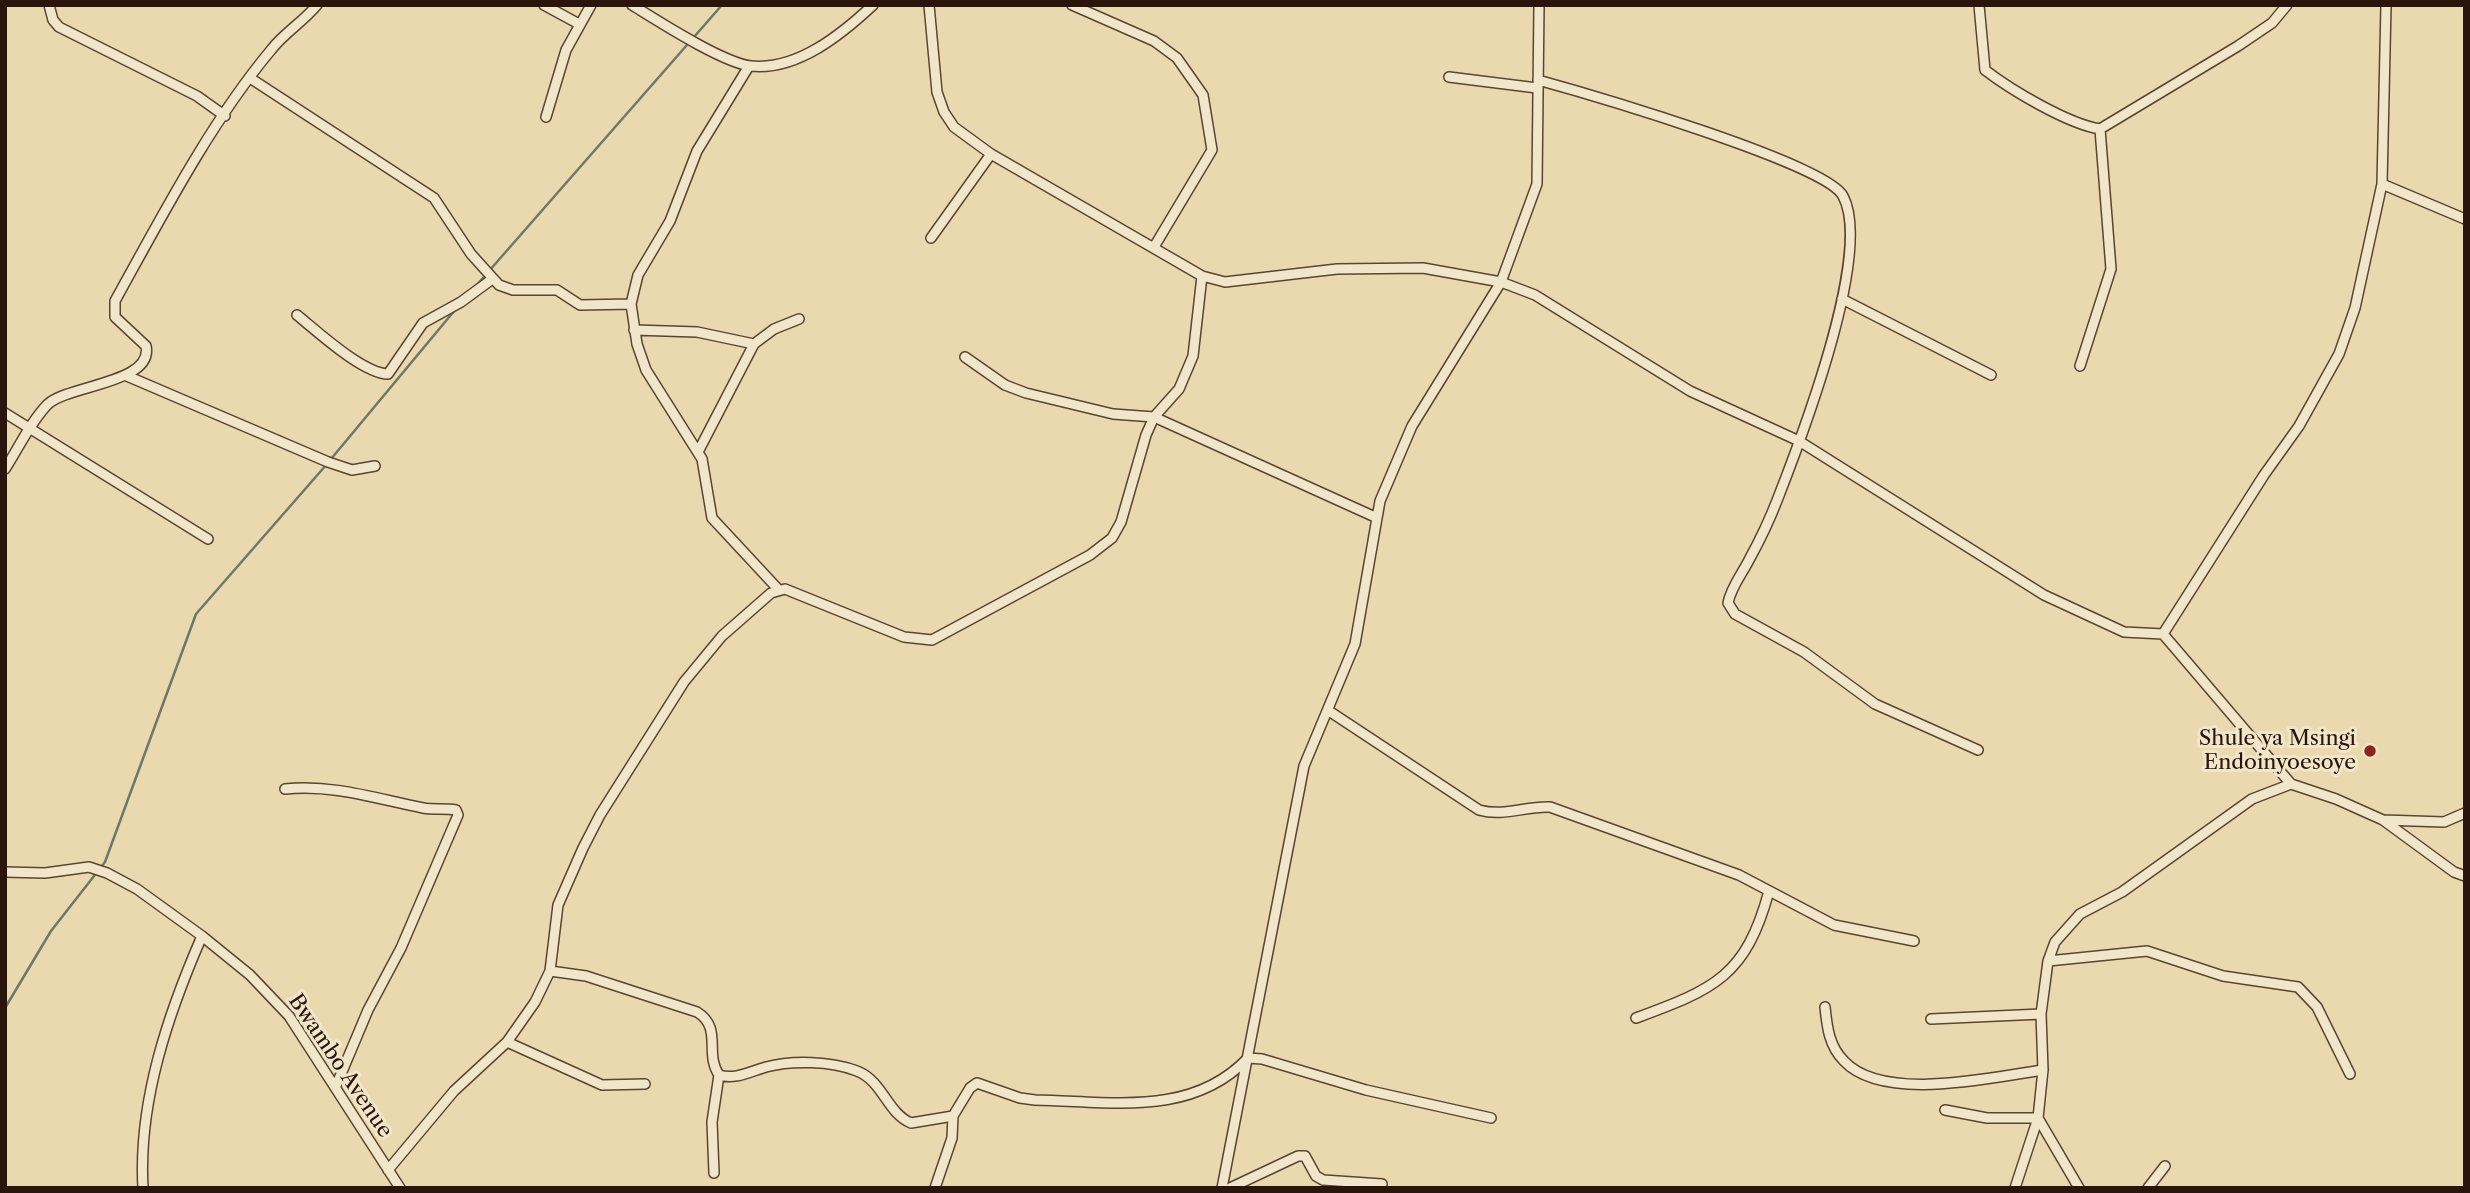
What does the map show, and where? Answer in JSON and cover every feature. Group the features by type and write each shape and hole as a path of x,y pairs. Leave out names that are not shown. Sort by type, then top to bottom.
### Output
{"street":[{"path":"49,5 53,20 59,27 197,96 225,116"},
{"path":"5,469 47,405 57,398 127,376 142,363 147,351 144,343 115,317 115,301 189,168 250,78 278,42 317,5"},
{"path":"544,5 579,24"},
{"path":"546,117 566,50 591,5"},
{"path":"632,5 693,41 749,66 780,64 798,58 830,40 873,5"},
{"path":"929,5 933,68 944,112 954,127 991,154 1202,276 1224,282 1337,269 1423,268 1501,282 1535,295 1690,391 1799,441 2044,595 2124,632 2163,634 2291,784 2336,799 2383,820 2433,858 2465,876"},
{"path":"1072,5 1163,46 1190,73 1206,104 1212,150 1154,247"},
{"path":"1222,1188 1272,917 1304,766 1355,644 1375,517 1412,426 1501,282 1537,184 1539,5"},
{"path":"1979,5 1985,70 2081,124 2100,129 2238,46 2272,23 2287,5"},
{"path":"2163,634 2264,475 2299,426 2339,354 2355,308 2382,184 2386,5"},
{"path":"749,66 697,151 670,221 638,275 631,304 634,330 646,370 698,452 712,518 778,589 802,594 904,637 920,640 941,636 1000,601 1090,555 1112,538 1121,522 1146,435 1154,417 1179,389 1193,356 1202,276"},
{"path":"1449,77 1537,84 1682,124 1791,164 1831,184 1843,195 1850,235 1842,299 1799,441 1777,501 1733,588 1729,606 1735,614 1804,652 1885,709 1978,750"},
{"path":"250,78 434,198 491,279 513,290 557,290 580,305 631,304"},
{"path":"2080,366 2110,269 2100,129"},
{"path":"931,238 991,154"},
{"path":"2382,184 2465,219"},
{"path":"297,315 344,351 374,370 387,374 422,323 461,302 491,279"},
{"path":"1842,299 1991,374"},
{"path":"698,452 754,344 774,329 799,319"},
{"path":"634,330 697,332 754,344"},
{"path":"965,357 1005,385 1026,393 1114,414 1154,417 1375,517"},
{"path":"127,376 328,463 352,470 375,466"},
{"path":"5,413 208,539"},
{"path":"386,1188 390,1174 454,1091 507,1042 536,1002 550,971 558,905 600,815 684,682 722,636 778,589"},
{"path":"1329,711 1479,810 1503,814 1526,808 1550,807 1739,875 1804,912 1834,925 1914,941"},
{"path":"2015,1188 2038,1118 2043,1070 2041,1014 2048,961 2055,942 2080,914 2131,886 2252,799 2291,784"},
{"path":"285,789 303,787 370,795 424,808 448,809 458,815 401,948 368,1010 336,1086"},
{"path":"2383,820 2444,822 2465,814"},
{"name":"Bwambo Avenue","path":"5,872 45,873 89,867 137,889 202,936 250,975 289,1016 400,1188"},
{"path":"1636,1018 1707,988 1728,972 1745,955 1754,939 1769,891"},
{"path":"143,1188 143,1133 150,1094 163,1045 202,936"},
{"path":"2048,961 2147,951 2223,975 2298,987 2317,1007 2350,1073"},
{"path":"550,971 586,976 697,1012 708,1019 712,1027 712,1061 719,1076 712,1122 714,1172"},
{"path":"1825,1007 1829,1037 1836,1051 1845,1063 1871,1076 1908,1084 1933,1084 2043,1070"},
{"path":"1931,1019 2041,1014"},
{"path":"507,1042 602,1085 645,1084"},
{"path":"935,1188 952,1138 953,1116 976,1083 1028,1099 1151,1102 1208,1090 1233,1074 1248,1058"},
{"path":"1248,1058 1366,1090 1491,1118"},
{"path":"719,1076 729,1078 768,1066 788,1064 831,1065 858,1071 869,1078 897,1115 911,1124 953,1116"},
{"path":"1945,1110 1987,1118 2038,1118"},
{"path":"2038,1118 2079,1188"},
{"path":"1230,1188 1298,1156 1305,1156 1316,1176 1323,1180 1382,1184"},
{"path":"2148,1188 2165,1166"}],"waterway":[{"path":"475,287 722,5"},
{"path":"331,459 455,310"},
{"path":"5,1008 51,931 105,862 196,614 327,464"}],"place":[{"name":"Shule ya Msingi Endoinyoesoye","path":"2370,751"}]}
